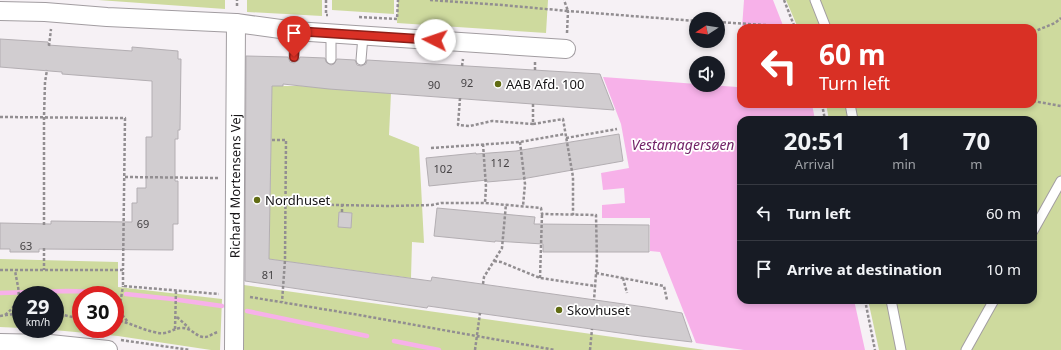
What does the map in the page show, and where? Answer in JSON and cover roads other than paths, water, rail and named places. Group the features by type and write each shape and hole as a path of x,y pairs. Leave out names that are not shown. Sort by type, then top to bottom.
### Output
{"street":[{"path":"0,11 45,12 107,17 236,23 295,31 566,49"},
{"name":"Richard Mortensens Vej","path":"234,350 236,23"},
{"path":"0,343 25,347 74,346 108,350"}],"lane":[{"path":"815,0 824,24"},
{"path":"294,57 295,31"},
{"path":"331,33 331,59"},
{"path":"361,60 363,36"},
{"path":"1037,224 1061,181"},
{"path":"892,304 901,350"},
{"path":"966,350 992,304"}],"water":[{"path":"744,0 773,0 782,24 742,24"},
{"name":"Vestamagersøen","path":"603,77 689,83 689,92 725,92 725,86 737,87 737,108 813,108 814,116 737,116 737,304 855,304 865,350 744,350 696,343 660,252 650,251 650,218 602,218 602,205 625,203 624,188 603,190 601,173 629,168 621,124"}],"waterway":[{"path":"0,293 72,291"},
{"path":"126,294 222,306"},
{"path":"247,311 367,336"},
{"path":"394,341 439,350"}],"place":[{"name":"AAB Afd. 100","path":"498,84"},
{"name":"Nordhuset","path":"257,200"},
{"name":"Skovhuset","path":"559,310"}]}
